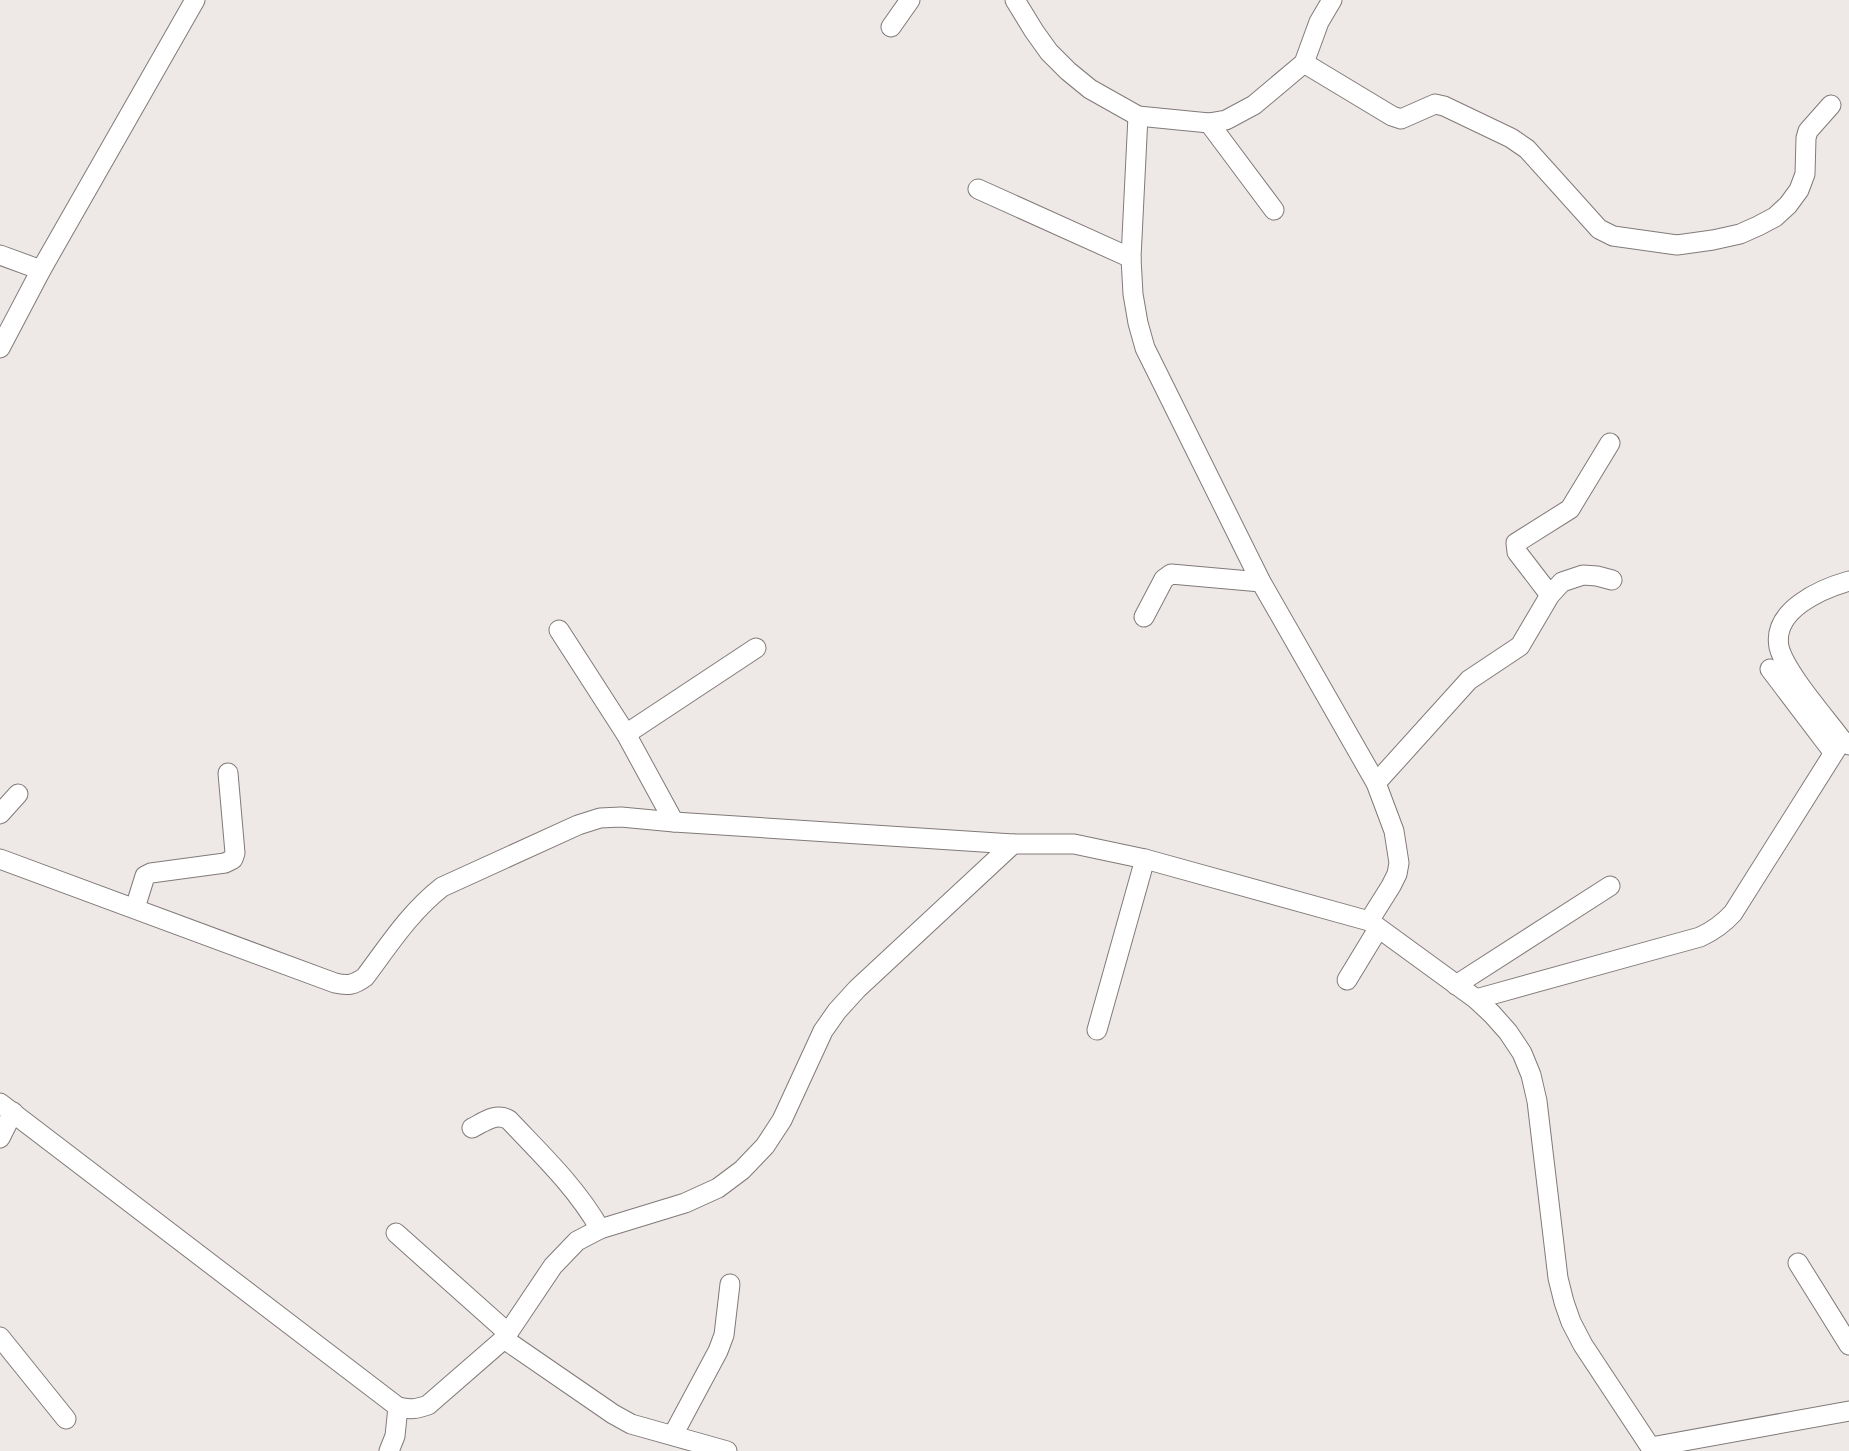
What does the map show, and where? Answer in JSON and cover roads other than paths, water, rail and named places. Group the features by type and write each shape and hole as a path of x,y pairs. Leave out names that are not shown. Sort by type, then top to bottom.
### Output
{"street":[{"path":"0,348 41,270 195,0"},
{"path":"891,27 910,0"},
{"path":"1015,0 1049,52 1090,89 1138,116 1209,123 1226,120 1247,109 1304,63 1319,22 1332,0"},
{"path":"1304,63 1392,116 1401,119 1435,104 1444,106 1511,138 1527,148 1599,229 1613,236 1677,245 1740,234 1775,217 1788,205 1798,190 1805,174 1806,138 1808,131 1831,105"},
{"path":"1138,116 1132,258 1133,294 1145,348 1261,582 1376,783 1394,832 1399,862 1397,874 1347,980"},
{"path":"1209,123 1274,210"},
{"path":"978,189 1132,258"},
{"path":"0,255 41,270"},
{"path":"1550,595 1517,552 1516,543 1570,509 1610,443"},
{"path":"1144,617 1164,579 1171,574 1261,582"},
{"path":"1376,783 1470,680 1520,646 1550,595 1562,582 1583,575 1612,580"},
{"path":"1841,745 1792,673 1779,646 1779,630 1786,618 1811,595 1849,581"},
{"path":"559,630 626,734 674,822"},
{"path":"626,734 756,648"},
{"path":"1770,669 1841,745"},
{"path":"1476,999 1700,937 1712,932 1733,913 1841,745"},
{"path":"135,908 145,876 151,873 225,863 233,859 235,853 228,773"},
{"path":"0,814 18,794"},
{"path":"0,858 335,983 348,986 357,983 365,977 409,917 424,901 442,887 578,825 600,818 621,817 1013,844 1074,844 1145,859 1374,925 1476,999 1508,1032 1522,1053 1532,1075 1538,1101 1558,1278 1564,1302 1571,1322 1583,1345 1652,1449 1849,1411"},
{"path":"0,1138 6,1107 398,1407 408,1410 418,1409 428,1404 506,1336 553,1266 577,1241 600,1230 685,1203 718,1188 742,1170 765,1146 782,1120 823,1031 837,1011 857,988 1013,844"},
{"path":"1097,1030 1145,859"},
{"path":"1456,985 1610,886"},
{"path":"472,1128 495,1117 504,1117 509,1120 574,1189 600,1230"},
{"path":"396,1233 506,1336 613,1414 631,1424 727,1451"},
{"path":"1798,1263 1849,1345"},
{"path":"672,1435 718,1351 724,1335 730,1284"},
{"path":"0,1337 66,1419"},
{"path":"389,1451 395,1436 398,1407"}]}
